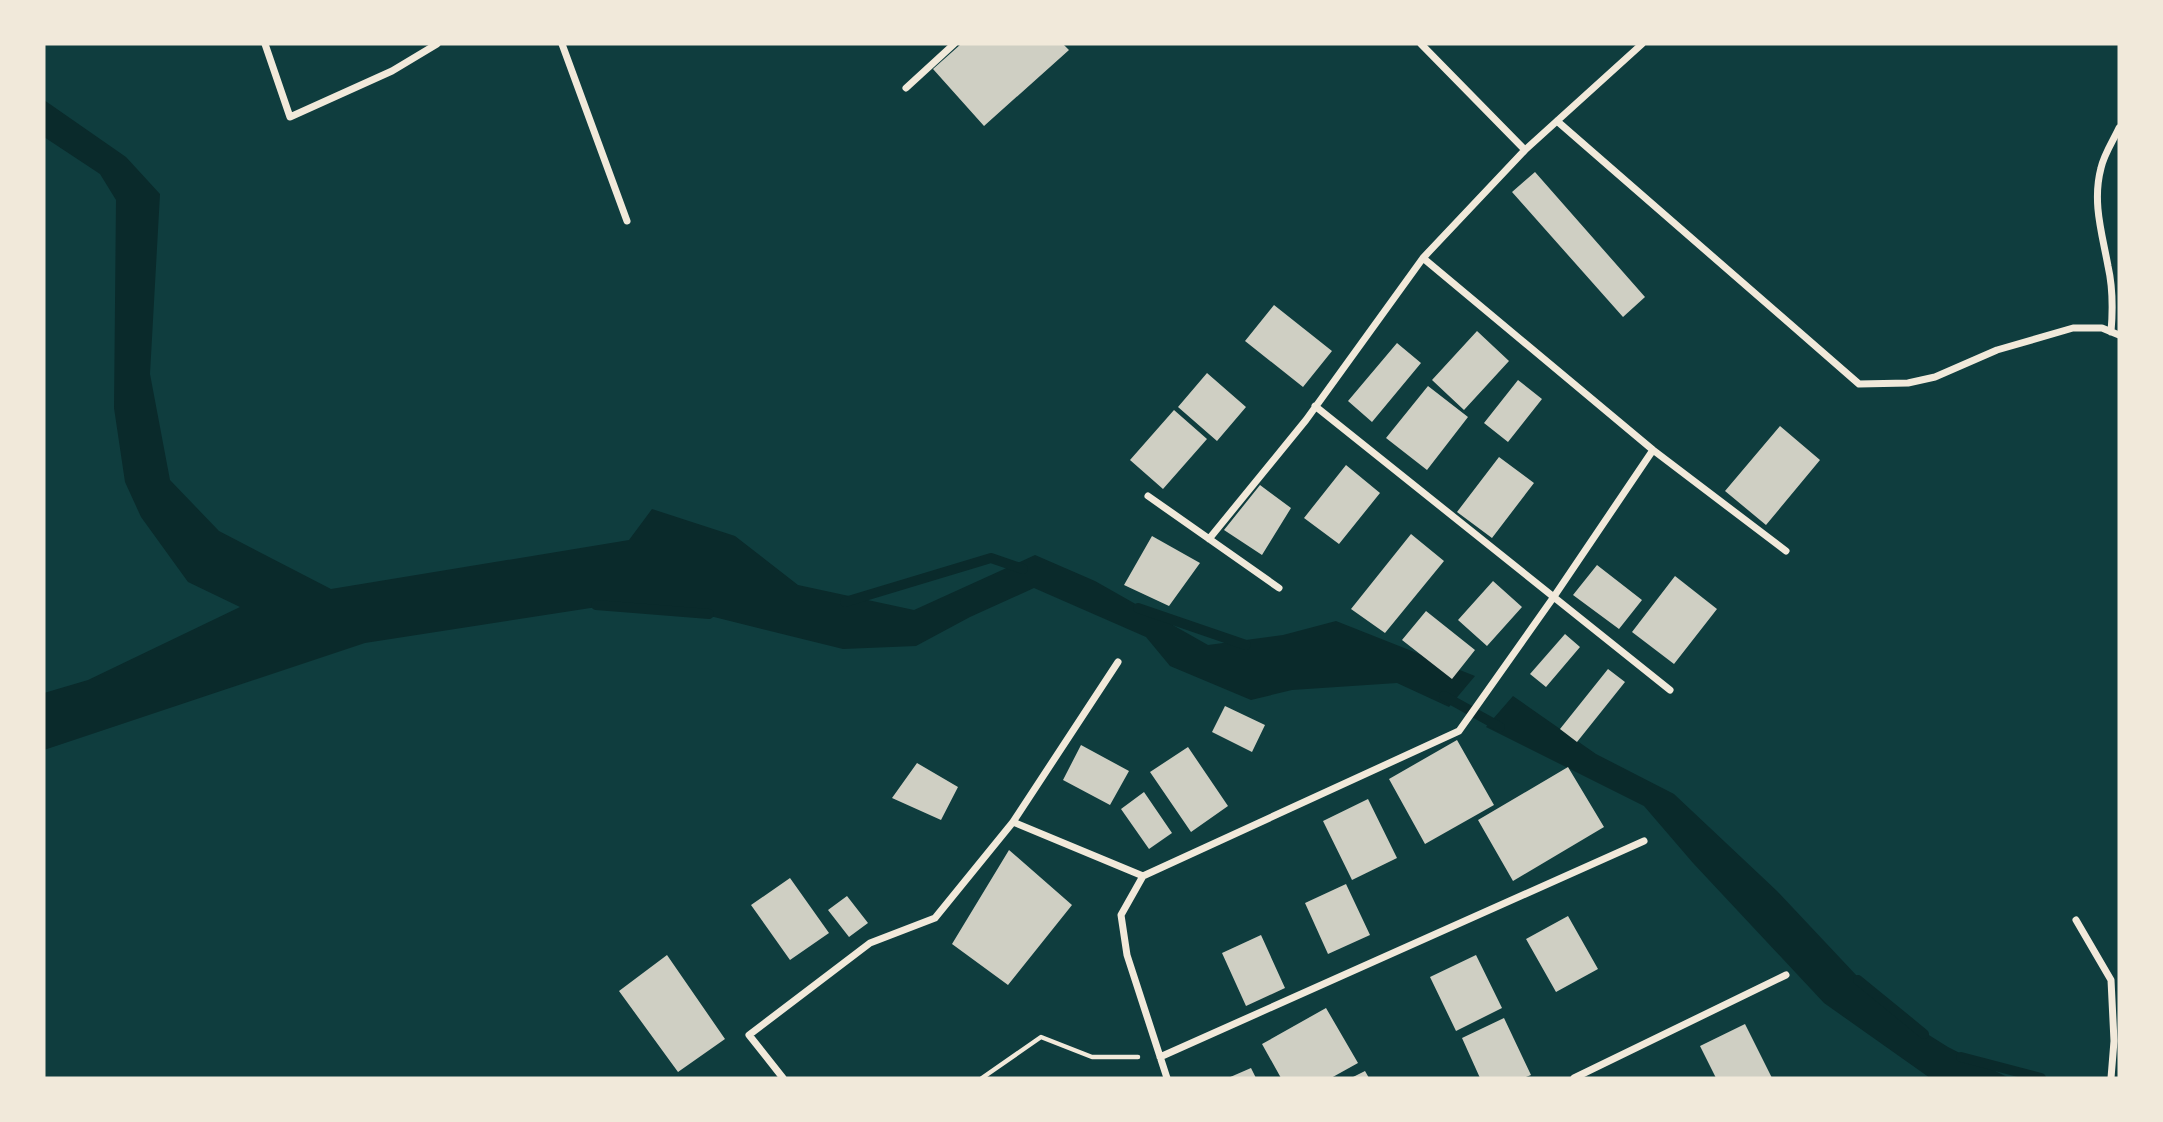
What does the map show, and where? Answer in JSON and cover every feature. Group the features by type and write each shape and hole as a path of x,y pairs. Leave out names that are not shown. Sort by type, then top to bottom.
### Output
{"street":[{"path":"265,44 290,117 392,71 437,44"},
{"path":"419,44 422,52"},
{"path":"562,44 627,221"},
{"path":"906,88 954,44"},
{"path":"1421,44 1525,150"},
{"path":"1209,539 1315,406 1423,258 1525,150 1642,44"},
{"path":"1557,121 1859,384 1908,383 1935,377 1997,350 2073,328 2102,328 2119,335"},
{"path":"2111,332 2113,302 2109,267 2097,215 2098,188 2101,168 2119,128"},
{"path":"1423,258 1653,450 1786,551"},
{"path":"1315,406 1670,690"},
{"path":"1167,1078 1127,954 1121,915 1143,876 1459,731 1653,450"},
{"path":"1148,496 1279,588"},
{"path":"783,1078 749,1035 870,943 935,918 1013,822 1118,663"},
{"path":"1013,822 1143,876"},
{"path":"1160,1057 1643,841"},
{"path":"2076,920 2111,980 2114,1041 2111,1077"},
{"path":"1574,1078 1786,975"}],"path":[{"path":"982,1078 1041,1037 1092,1057 1160,1057"}],"water":[{"path":"44,100 126,157 160,194 150,374 170,480 219,531 331,589 629,540 652,509 735,536 798,585 914,610 1035,555 1095,581 1208,645 1283,635 1336,621 1475,676 1449,707 1397,683 1292,690 1251,700 1170,666 1146,637 1034,588 970,617 916,646 843,649 698,613 610,605 365,643 44,750 44,693 88,680 240,607 188,582 141,517 125,482 114,408 116,200 100,174 44,137"},
{"path":"1513,696 1596,754 1674,794 1777,891 1889,1010 1948,1047 2009,1078 1930,1078 1824,1003 1693,863 1644,806 1486,727"}],"building":[{"path":"961,44 1063,44 1069,50 984,126 933,69"},
{"path":"1535,172 1645,297 1623,317 1512,192"},
{"path":"1274,305 1332,351 1303,387 1245,341"},
{"path":"1477,331 1509,361 1464,410 1432,380"},
{"path":"1397,343 1421,363 1372,422 1348,401"},
{"path":"1207,373 1246,407 1217,441 1178,407"},
{"path":"1518,380 1542,399 1508,442 1484,423"},
{"path":"1428,386 1468,417 1427,470 1386,438"},
{"path":"1174,410 1207,439 1163,489 1130,460"},
{"path":"1780,426 1820,460 1766,525 1725,491"},
{"path":"1499,457 1534,483 1492,538 1457,512"},
{"path":"1346,465 1380,493 1339,544 1304,518"},
{"path":"1260,485 1291,508 1262,555 1224,530"},
{"path":"1411,534 1444,561 1385,633 1351,609"},
{"path":"1152,536 1200,563 1169,606 1124,585"},
{"path":"1597,565 1642,600 1619,629 1573,595"},
{"path":"1675,576 1717,609 1674,664 1632,632"},
{"path":"1493,581 1522,607 1487,646 1458,620"},
{"path":"1426,611 1475,650 1452,679 1402,640"},
{"path":"1565,634 1580,647 1546,687 1530,674"},
{"path":"1608,669 1625,682 1577,742 1560,729"},
{"path":"1225,706 1265,725 1252,752 1212,732"},
{"path":"1457,740 1494,805 1425,844 1389,779"},
{"path":"1081,745 1129,771 1110,805 1063,780"},
{"path":"1188,747 1228,806 1191,832 1150,772"},
{"path":"917,763 958,787 941,820 892,798"},
{"path":"1568,767 1604,827 1513,881 1478,820"},
{"path":"1144,792 1172,833 1149,849 1121,809"},
{"path":"1368,799 1397,858 1352,880 1323,821"},
{"path":"1009,850 1072,905 1008,985 952,944"},
{"path":"790,878 829,933 790,960 751,905"},
{"path":"1346,884 1370,935 1328,954 1305,903"},
{"path":"847,896 868,923 849,937 828,910"},
{"path":"1568,916 1598,969 1556,992 1526,939"},
{"path":"1261,935 1285,988 1246,1006 1222,953"},
{"path":"667,955 725,1039 678,1072 619,991"},
{"path":"1476,955 1502,1008 1456,1031 1430,977"},
{"path":"1326,1008 1358,1063 1331,1078 1281,1078 1262,1044"},
{"path":"1504,1018 1531,1075 1523,1078 1480,1078 1462,1038"},
{"path":"1745,1024 1772,1078 1716,1078 1700,1046"},
{"path":"1251,1068 1256,1078 1228,1078"},
{"path":"1365,1071 1369,1078 1351,1078"}],"waterway":[{"path":"845,602 991,558 1023,569"},
{"path":"596,605 709,614"},
{"path":"1138,608 1246,645"},
{"path":"1444,696 1500,727"},
{"path":"1858,980 1924,1034"},
{"path":"1961,1057 2041,1078"}]}
